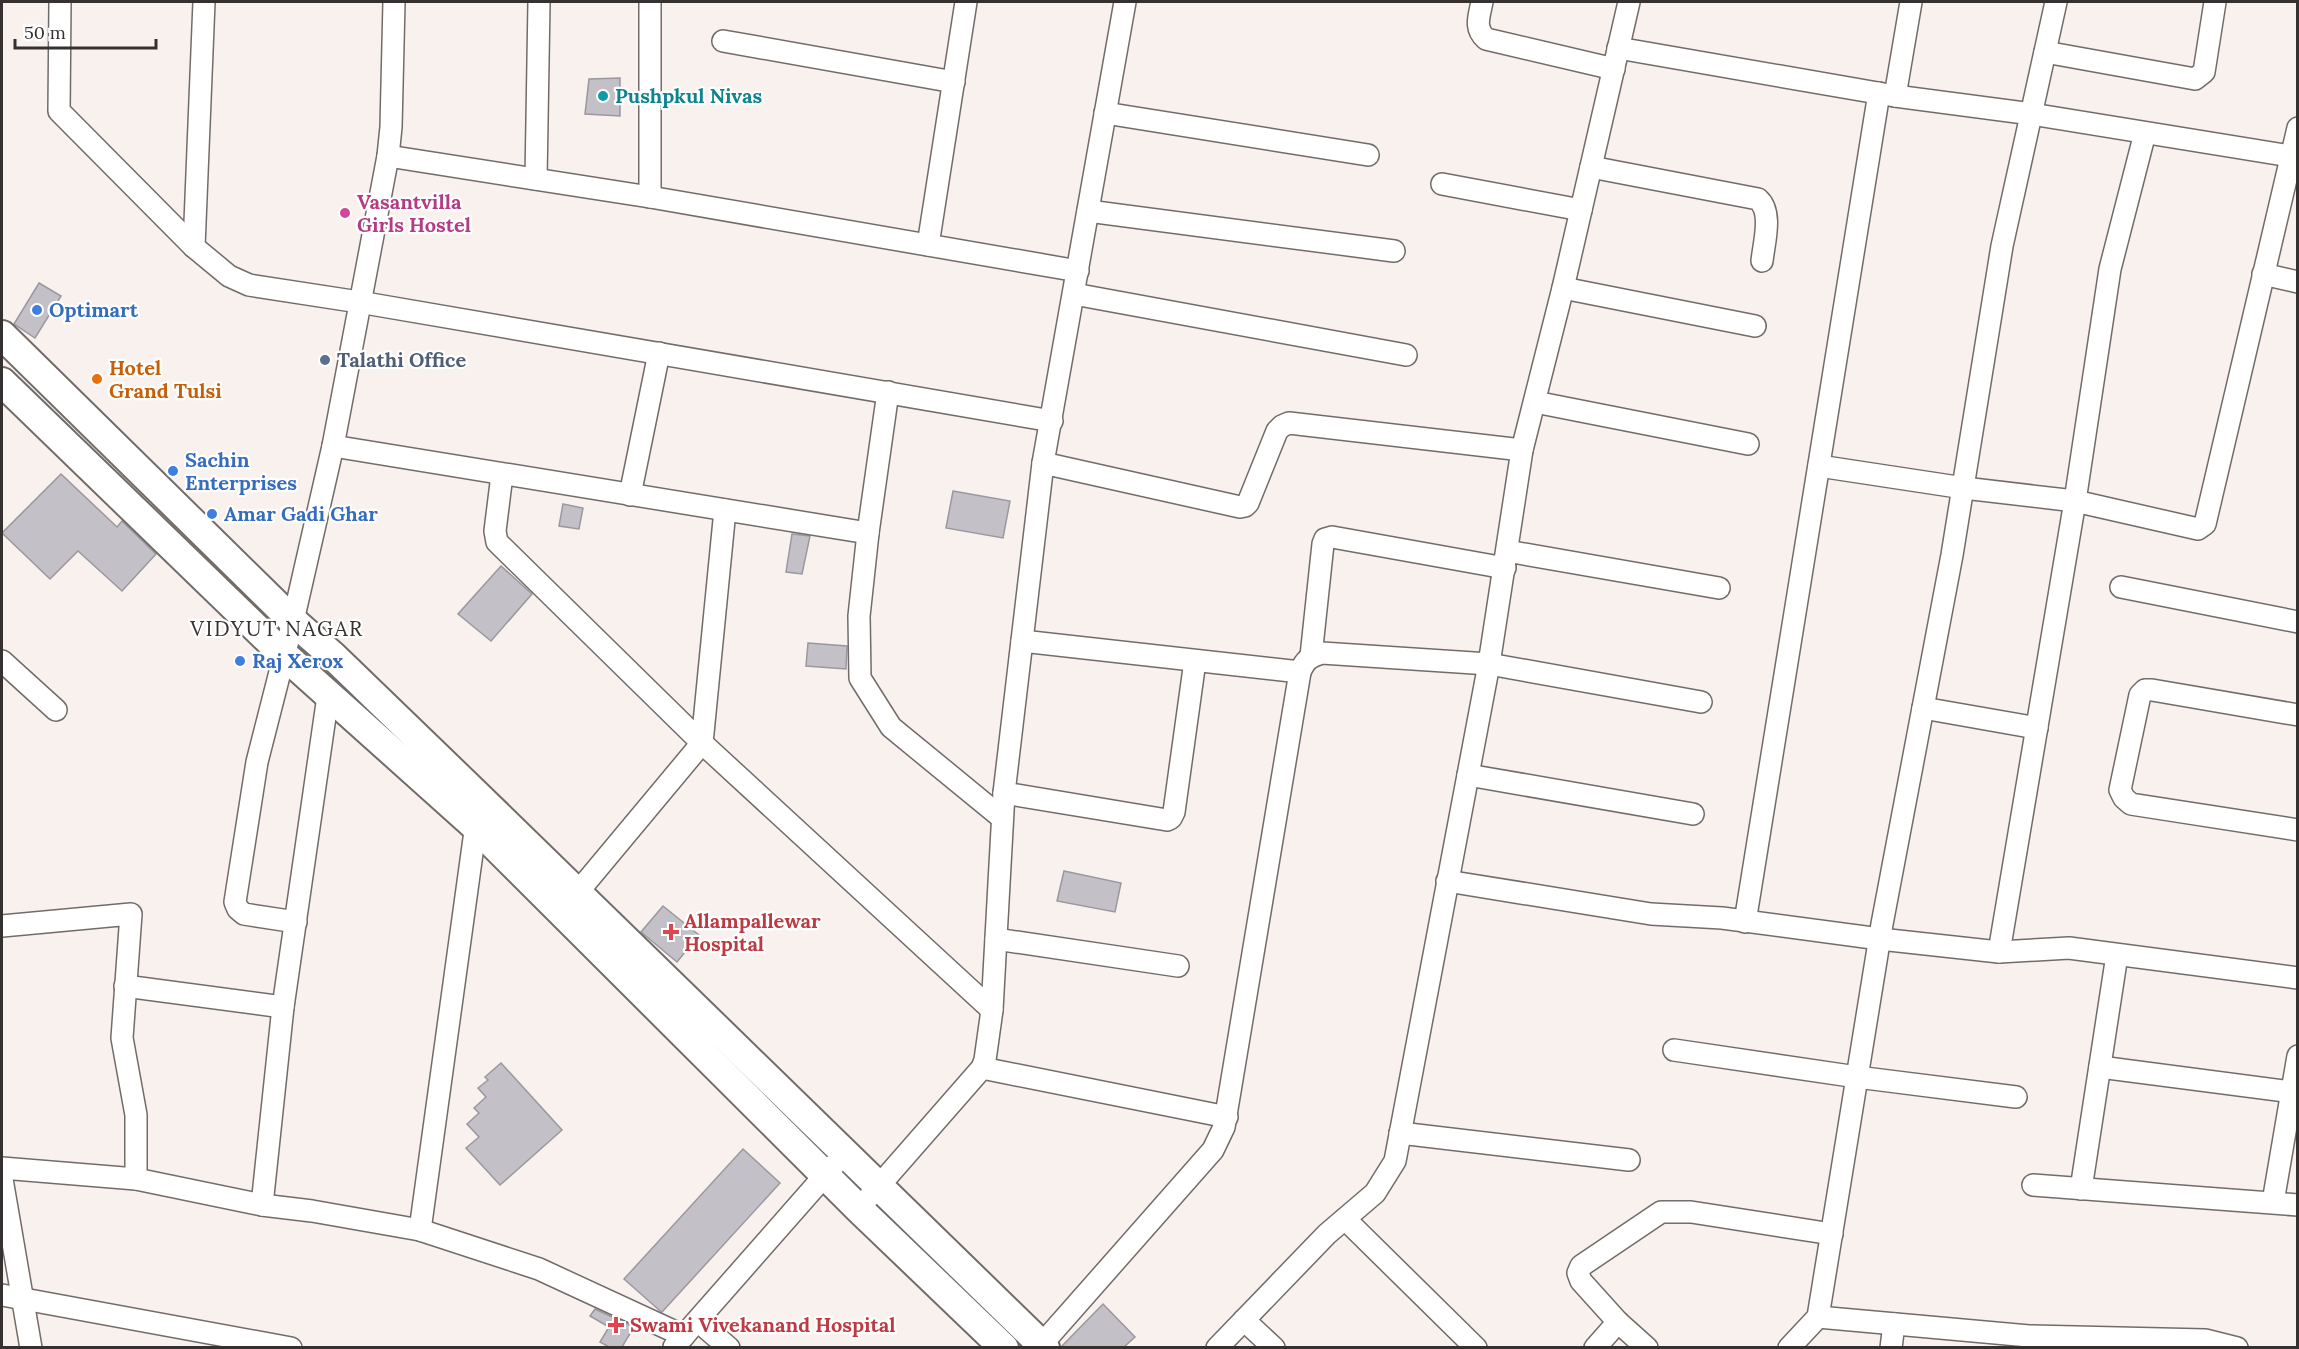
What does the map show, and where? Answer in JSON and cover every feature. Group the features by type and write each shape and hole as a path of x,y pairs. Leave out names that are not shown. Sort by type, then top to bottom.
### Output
{"main road":[{"path":"2,335 293,621 333,656 480,798 1043,1346"},
{"path":"2,382 284,656 475,826 859,1209 1004,1347"}],"street":[{"path":"60,2 59,111 194,247 229,276 249,285 1053,421"},
{"path":"194,247 204,2"},
{"path":"296,922 244,914 238,909 236,902 257,762 293,621 333,446 388,156 391,127 394,2"},
{"path":"536,179 538,2"},
{"path":"650,2 650,197"},
{"path":"928,245 966,2"},
{"path":"859,1209 982,1068 992,1010 1004,793 1043,463 1053,421 1125,2"},
{"path":"1476,2 1477,26 1480,34 1486,39 1614,69"},
{"path":"1217,1347 1327,1234 1375,1193 1395,1161 1489,664 1522,450 1563,288 1629,2"},
{"path":"1745,922 1819,466 1887,94 1911,2"},
{"path":"1789,1347 1818,1317 1880,939 1964,488 2002,246 2056,2"},
{"path":"2045,52 2195,79 2204,72 2214,2"},
{"path":"723,41 954,82"},
{"path":"1618,48 1887,94 2032,114 2294,159"},
{"path":"1105,113 1368,155"},
{"path":"1819,466 1964,488 2075,501 2198,529 2202,528 2205,524 2263,274 2294,159 2298,128"},
{"path":"1999,952 2075,501 2110,268 2145,133"},
{"path":"388,156 650,197 1078,271"},
{"path":"1591,167 1758,199 1764,205 1767,213 1762,261"},
{"path":"1442,184 1581,210"},
{"path":"1088,211 1394,251"},
{"path":"2263,274 2298,282"},
{"path":"1563,288 1755,326"},
{"path":"1074,294 1406,355"},
{"path":"630,495 659,353"},
{"path":"888,392 859,616 860,678 891,727 1002,818"},
{"path":"1535,402 1748,444"},
{"path":"1043,463 1240,507 1248,503 1277,431 1288,423 1522,450"},
{"path":"333,446 868,533"},
{"path":"502,475 495,531 497,542 702,743 992,1010"},
{"path":"577,893 702,743 725,510"},
{"path":"1043,1346 1213,1150 1227,1117 1325,539 1332,537 1719,588"},
{"path":"2121,587 2298,622"},
{"path":"1022,641 1195,660 1305,664 1322,653 1489,664 1701,702"},
{"path":"1004,793 1167,820 1171,818 1174,813 1195,660"},
{"path":"2,661 56,710"},
{"path":"2298,715 2145,690 2140,695 2120,790 2131,804 2298,830"},
{"path":"262,1204 283,1007 328,696"},
{"path":"1923,708 2037,728"},
{"path":"1468,775 1693,813"},
{"path":"420,1230 480,798"},
{"path":"1447,881 1651,914 1722,918 1999,952 2069,948 2298,978"},
{"path":"2,926 131,914 122,1038 136,1115 136,1179"},
{"path":"996,939 1178,966"},
{"path":"2081,1189 2117,955"},
{"path":"125,986 283,1007"},
{"path":"1674,1050 2016,1098"},
{"path":"2273,1202 2298,1056"},
{"path":"2100,1067 2292,1092"},
{"path":"982,1068 1227,1117"},
{"path":"1400,1133 1629,1160"},
{"path":"685,1335 844,1153"},
{"path":"2,1168 136,1179 262,1204 420,1230 539,1269 685,1335 729,1347"},
{"path":"2,1179 31,1347"},
{"path":"2033,1185 2298,1205"},
{"path":"1647,1347 1618,1322 1581,1281 1578,1273 1581,1266 1660,1212 1691,1212 1832,1234"},
{"path":"1345,1219 1476,1347"},
{"path":"2,1295 291,1347"},
{"path":"1818,1317 2055,1342 2175,1344 2205,1340 2237,1347"},
{"path":"1244,1320 1274,1347"},
{"path":"1594,1347 1618,1322"},
{"path":"1892,1347 1894,1324"}],"building":[{"name":"Pushpkul Nivas","path":"620,78 620,116 585,114 589,79"},
{"name":"Optimart","path":"39,283 61,296 35,338 14,324"},
{"path":"61,474 117,527 122,521 156,554 122,591 78,551 50,579 2,533"},
{"path":"953,491 1010,501 1003,538 946,528"},
{"path":"563,504 583,508 579,529 559,526"},
{"path":"792,534 810,536 802,574 786,572"},
{"path":"501,566 532,594 491,641 458,614"},
{"path":"808,643 847,646 846,669 806,666"},
{"path":"1064,871 1121,883 1115,912 1057,901"},
{"path":"663,906 699,935 677,962 641,932"},
{"path":"501,1063 562,1130 500,1185 466,1148 479,1137 467,1124 479,1113 474,1108 486,1097 478,1088 488,1080 485,1077"},
{"path":"743,1149 780,1183 662,1312 624,1279"},
{"path":"1103,1304 1135,1337 1124,1347 1061,1347"},
{"path":"595,1309 634,1327 622,1347 609,1347 600,1342 609,1327 590,1316"}],"place":[{"name":"Pushpkul Nivas","path":"603,96"},
{"name":"Vasantvilla Girls Hostel","path":"345,213"},
{"name":"Optimart","path":"37,310"},
{"name":"Talathi Office","path":"325,360"},
{"name":"Hotel Grand Tulsi","path":"97,379"},
{"name":"Sachin Enterprises","path":"173,471"},
{"name":"Amar Gadi Ghar","path":"212,514"},
{"name":"Raj Xerox","path":"240,661"},
{"name":"Allampallewar Hospital","path":"671,932"},
{"name":"Swami Vivekanand Hospital","path":"616,1325"}],"district":[{"name":"VIDYUT NAGAR","path":"277,629"}]}
